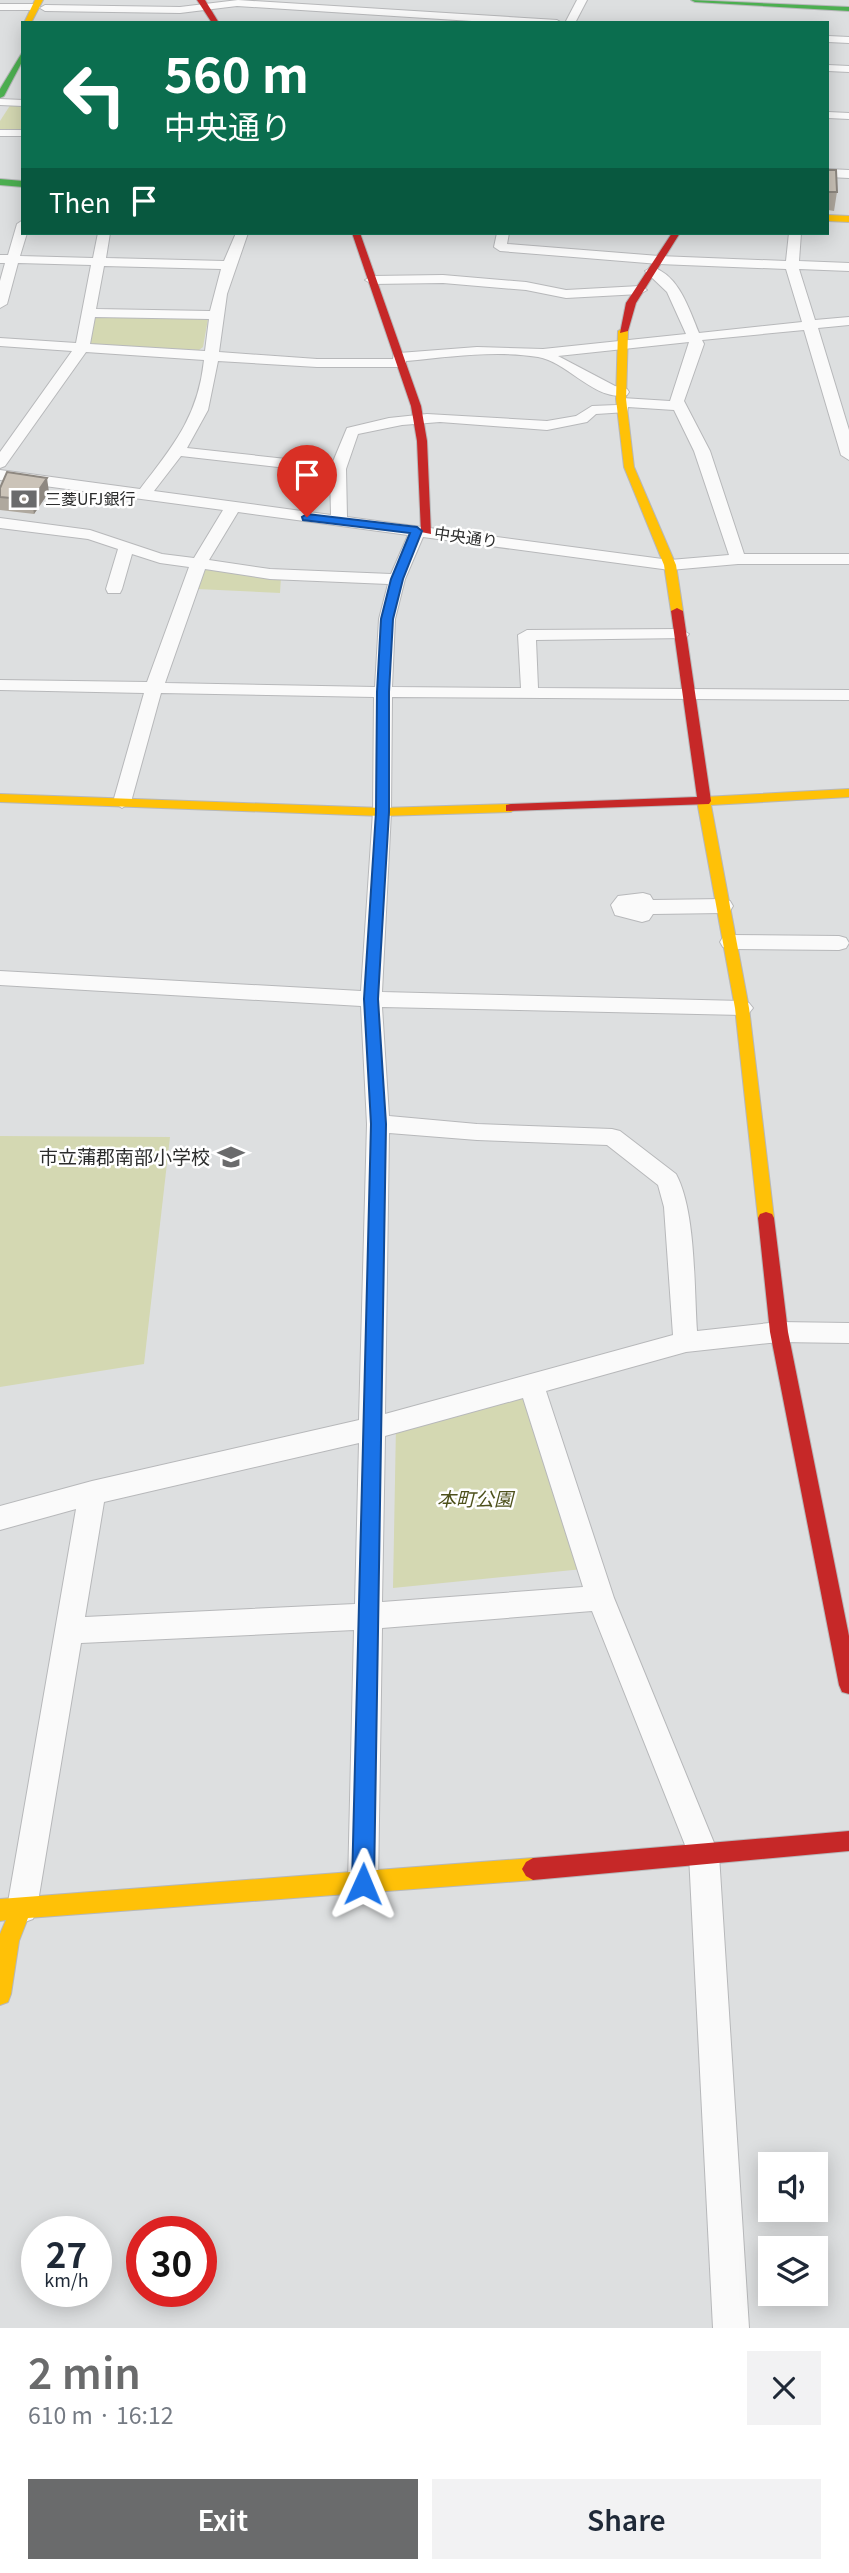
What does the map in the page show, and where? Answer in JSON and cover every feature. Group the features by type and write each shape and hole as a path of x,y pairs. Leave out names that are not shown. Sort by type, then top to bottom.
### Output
{"street":[{"path":"400,18 410,0"},
{"path":"571,21 582,0"},
{"path":"695,0 849,9"},
{"path":"726,21 728,1"},
{"path":"203,3 215,21"},
{"path":"0,7 180,10 203,3 400,18 494,21"},
{"path":"29,21 41,8"},
{"path":"0,72 21,34"},
{"path":"829,38 849,40"},
{"path":"0,96 21,56"},
{"path":"829,68 849,69"},
{"path":"0,102 21,103"},
{"path":"829,114 849,116"},
{"path":"0,133 21,133"},
{"path":"829,173 849,174"},
{"path":"0,183 21,184"},
{"path":"829,218 849,219"},
{"path":"0,304 7,259 21,229"},
{"path":"0,473 82,347 104,235"},
{"path":"143,495 176,451 200,412 210,378 216,314 228,265 241,235"},
{"path":"357,235 418,419 422,531 397,579 387,619 383,692 382,812 371,999 378,1124 363,1884"},
{"path":"494,265 502,235"},
{"path":"675,235 628,308 623,344 625,451 629,467 670,565 704,801 742,1009 779,1332 849,1685"},
{"path":"795,235 792,266 842,405 849,455"},
{"path":"7,259 228,265"},
{"path":"372,280 443,279 494,265 849,267"},
{"path":"494,265 526,286 566,294 640,290"},
{"path":"655,265 673,293 697,344 677,401 702,451 738,559"},
{"path":"87,313 216,314"},
{"path":"0,342 339,364 477,351 543,353 849,321"},
{"path":"543,353 611,390 622,401"},
{"path":"340,520 338,469 352,431 383,422 418,419 454,418 558,425 586,418 592,410 622,401 679,406"},
{"path":"176,451 338,469"},
{"name":"中央通り","path":"0,473 143,495 670,565 738,559 849,559"},
{"path":"122,802 154,688 199,563 233,506"},
{"path":"0,523 90,535 160,558 270,574 397,579"},
{"path":"114,589 126,548"},
{"path":"530,694 527,635 680,634"},
{"path":"0,685 530,694 849,695"},
{"path":"0,799 382,812 849,793"},
{"path":"647,907 723,906"},
{"path":"730,942 839,943"},
{"path":"0,978 371,999 742,1009"},
{"path":"378,1124 612,1137 668,1180 676,1207 686,1342"},
{"path":"0,1518 92,1493 374,1428 686,1342 779,1332 849,1334"},
{"path":"531,1383 600,1598 704,1855 731,2328"},
{"path":"0,1994 11,1909 68,1631 92,1493"},
{"path":"68,1631 370,1616 600,1598"},
{"path":"11,1909 363,1884 849,1841"}],"green space":[{"path":"11,104 21,105 21,130 0,130 0,121"},
{"path":"93,319 208,319 203,347 199,350 89,344"},
{"path":"206,562 281,577 280,593 197,589"},
{"path":"0,1136 170,1137 144,1364 0,1387"},
{"name":"本町公園","path":"524,1389 583,1569 393,1588 396,1425"}],"building":[{"path":"829,170 836,170 837,192 829,192"},
{"path":"7,472 47,478 32,500 0,497 0,488"}],"traffic: fast":[{"path":"695,0 849,9"},
{"path":"0,96 21,57"},
{"path":"0,182 21,184"}],"traffic: slow":[{"path":"28,21 39,0"},
{"path":"829,218 849,219"},
{"path":"623,331 621,399 629,467 670,565 677,611"},
{"path":"766,1218 742,1008 704,801 849,793"},
{"path":"0,798 382,812 511,808"},
{"path":"0,1910 533,1869"},
{"path":"0,1994 8,1941 22,1908"}],"traffic: jam":[{"path":"201,0 215,21"},
{"path":"357,235 416,406 422,441 427,532"},
{"path":"623,331 631,303 675,235"},
{"path":"511,808 704,801 677,611"},
{"path":"766,1218 779,1332 849,1685"},
{"path":"533,1869 849,1841"}],"place":[{"name":"三菱UFJ銀行","path":"24,499"},
{"name":"市立蒲郡南部小学校","path":"231,1157"}],"route":[{"path":"307,517 417,531 397,579 387,619 383,692 382,812 371,999 378,1124 363,1884"}]}
